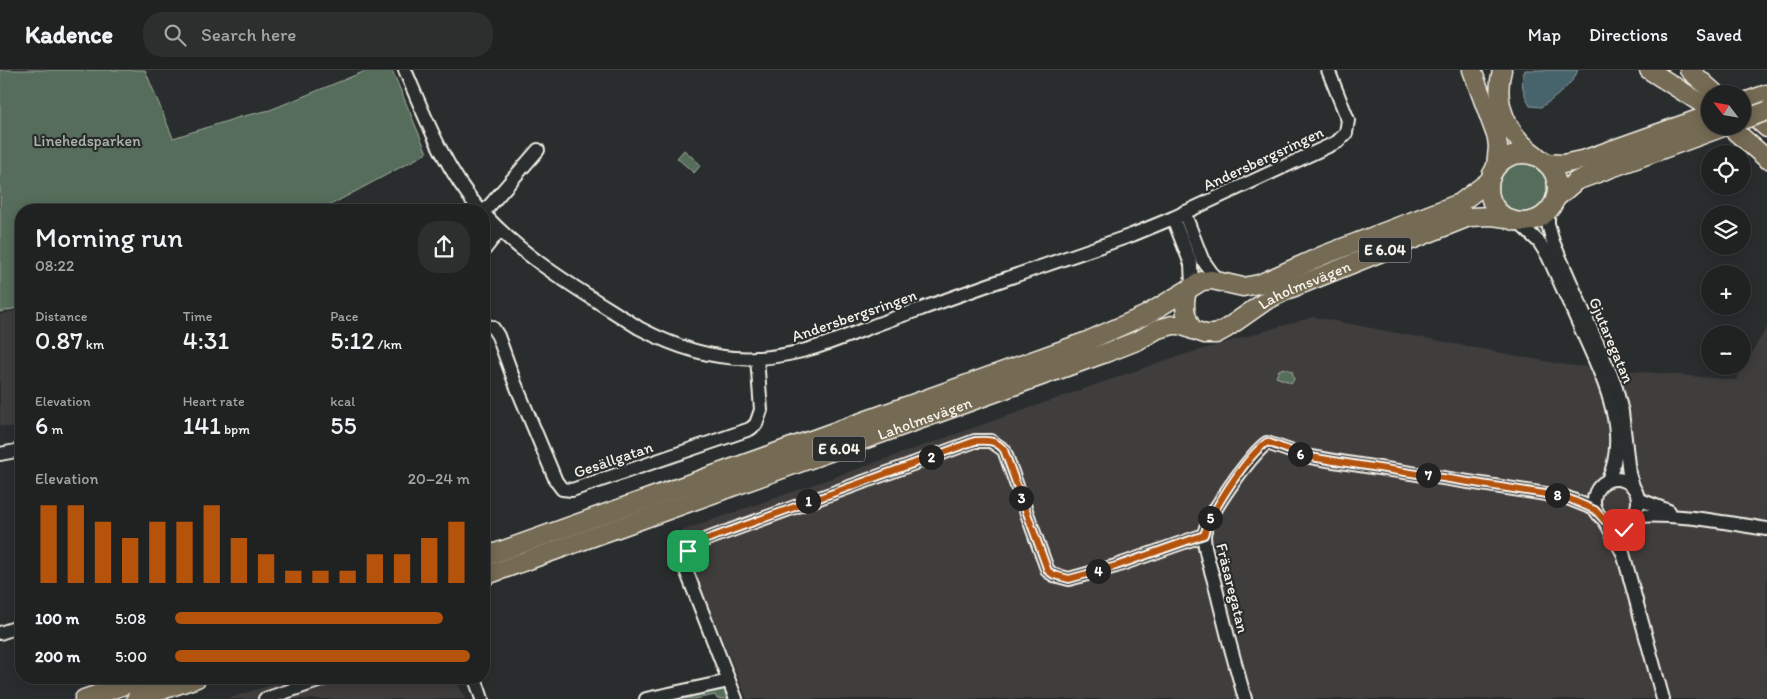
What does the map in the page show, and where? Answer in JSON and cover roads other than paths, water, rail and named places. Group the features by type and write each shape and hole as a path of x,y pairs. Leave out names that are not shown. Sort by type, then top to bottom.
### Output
{"highway":[{"path":"1472,70 1497,138 1498,147 1489,192 1492,202 1498,211 1512,220"},
{"path":"1502,70 1499,97 1505,119 1517,139 1550,168 1556,179 1556,192 1551,205"},
{"path":"1648,70 1701,101"},
{"path":"1663,70 1701,99"},
{"path":"1689,70 1701,91"},
{"path":"1706,70 1721,85"},
{"path":"1751,103 1765,101"},
{"path":"1765,101 1751,113 1767,128"},
{"name":"Laholmsvägen","path":"490,555 1085,342 1146,315 1189,288 1206,280 1243,287 1259,284 1324,255 1460,203 1509,157 1529,154 1542,160 1563,164 1579,161 1685,124 1701,112"},
{"path":"1751,124 1767,137"},
{"name":"Laholmsvägen","path":"490,574 1110,351 1139,340 1158,329 1180,325 1205,334 1216,334 1267,300 1307,281 1469,217 1486,216 1512,220 1534,220 1576,181 1702,135"},
{"path":"1738,135 1767,159"},
{"path":"1189,288 1184,305 1193,330"},
{"path":"84,699 128,684"},
{"path":"136,699 180,684"}],"street":[{"path":"405,70 430,129 453,175 475,204"},
{"name":"Andersbergsringen","path":"490,220 499,231 545,268 655,336 697,351 721,356 757,358 780,356 822,346 869,327 1084,252 1178,215 1337,142 1348,129 1348,120 1328,70"},
{"path":"490,206 538,150"},
{"name":"Gjutaregatan","path":"1551,205 1548,224 1552,242 1615,384 1622,412 1629,474 1633,486"},
{"path":"1178,215 1202,260 1218,282"},
{"path":"1178,215 1191,264 1189,288"},
{"name":"Gjutaregatan","path":"1512,220 1539,242 1548,256 1605,384 1613,413 1616,447 1613,466 1608,480"},
{"path":"490,242 499,231"},
{"name":"Gesällgatan","path":"490,327 498,336 515,383 556,481 562,489 572,490 750,429 756,424 761,410 757,358"},
{"path":"736,699 684,565 688,551 702,541 975,441 991,441 1004,450 1048,571 1054,575 1069,579 1097,572 1204,535"},
{"name":"Fräsaregatan","path":"1245,699 1221,611 1204,535 1208,521 1218,505 1256,452 1267,442 1305,456 1325,460 1565,497"},
{"path":"0,454 15,451"},
{"path":"1565,497 1596,489 1608,480 1621,479 1633,486 1638,498 1638,505 1629,518 1623,554"},
{"path":"1595,510 1594,496 1596,489"},
{"path":"1565,497 1595,510 1605,521 1623,554 1663,699"},
{"path":"1638,498 1684,516"},
{"path":"1605,521 1612,523 1653,514 1684,516 1767,529"},
{"path":"0,633 15,628"},
{"path":"646,699 729,681"},
{"path":"265,699 309,684"},
{"path":"477,684 482,699"}],"water":[{"path":"1525,70 1578,70 1568,86 1541,107 1530,106 1526,97 1522,84"}],"park label":[{"name":"Linehedsparken","path":"87,140"}]}
